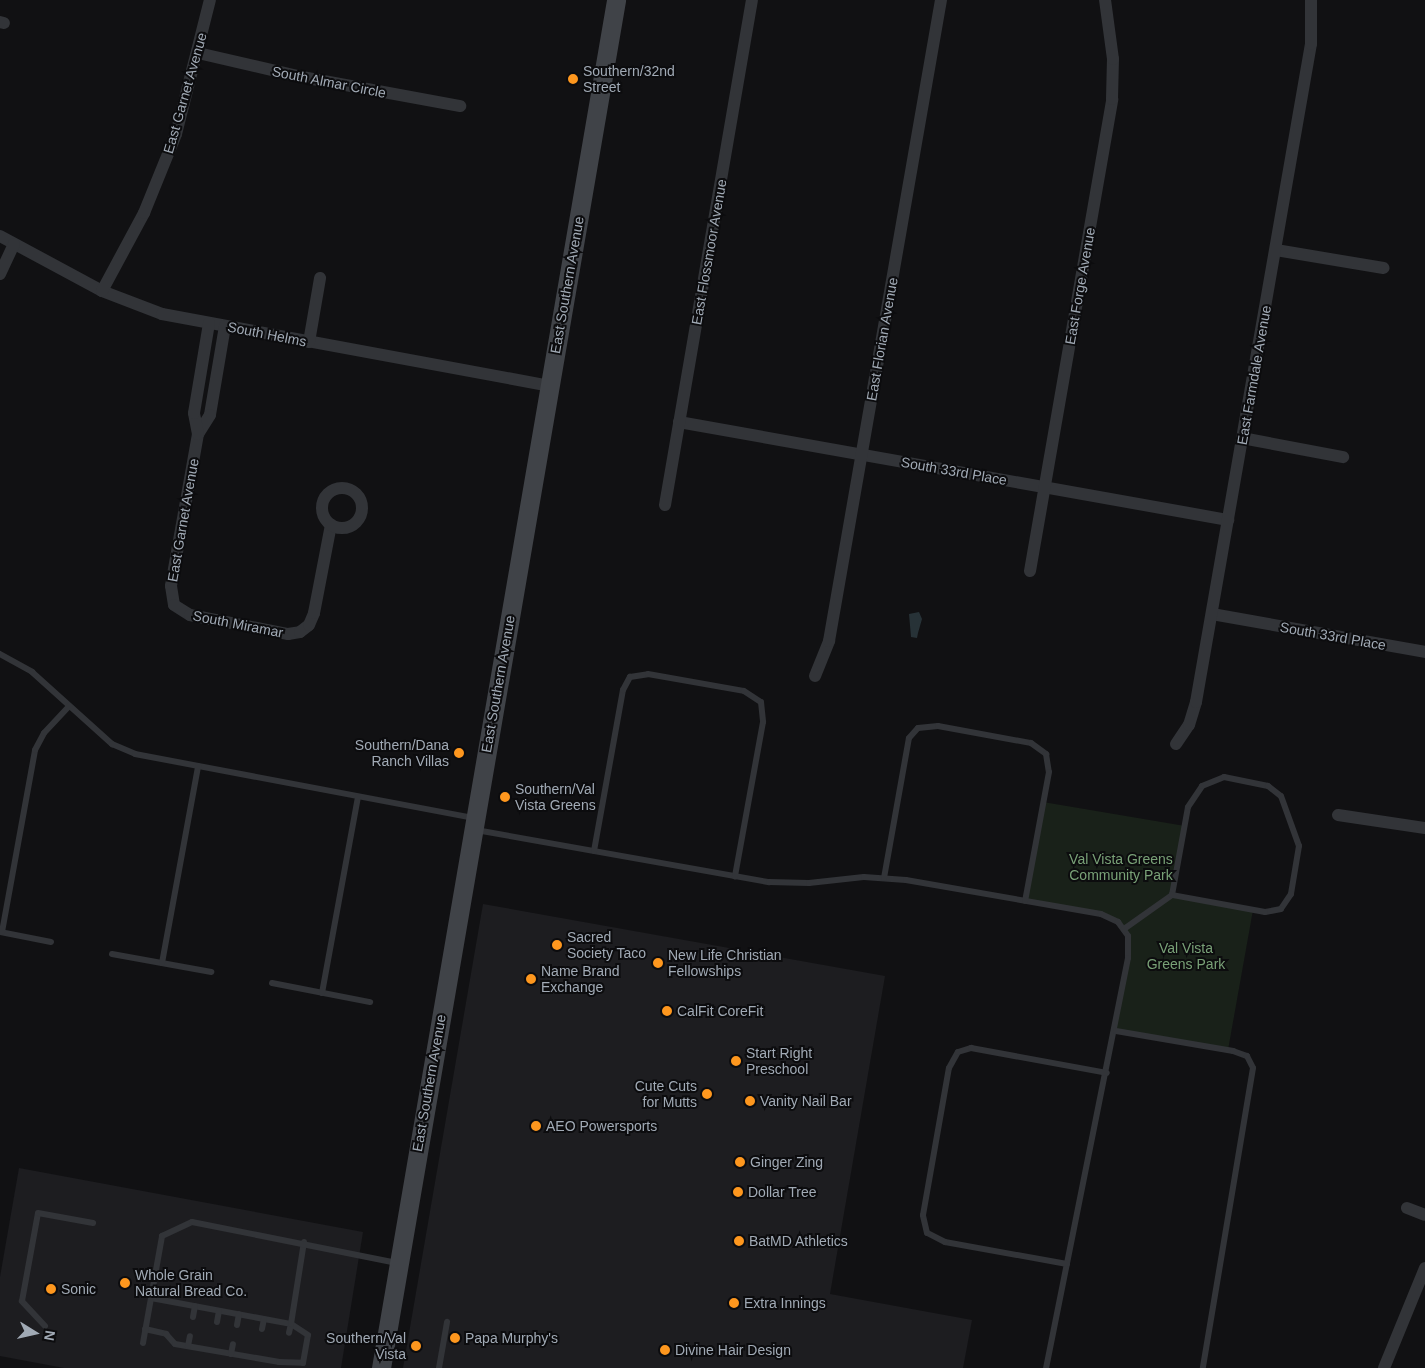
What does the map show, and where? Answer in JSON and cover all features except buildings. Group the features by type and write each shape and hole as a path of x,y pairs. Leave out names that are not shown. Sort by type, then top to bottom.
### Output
{"main road":[{"name":"East Southern Avenue","path":"381,1368 616,0"}],"street":[{"name":"East Garnet Avenue","path":"102,292 144,213 176,134 210,0"},
{"name":"East Flossmoor Avenue","path":"665,505 752,0"},
{"name":"East Florian Avenue","path":"815,676 830,641 941,0"},
{"name":"East Forge Avenue","path":"1030,571 1112,98 1113,60 1105,0"},
{"name":"East Farmdale Avenue","path":"1176,744 1194,714 1276,250 1310,44 1311,0"},
{"name":"South Almar Circle","path":"198,53 302,77 460,106"},
{"name":"South Helms","path":"0,236 102,292 146,309 209,323 550,386"},
{"path":"0,274 14,244"},
{"path":"1276,250 1384,268"},
{"path":"309,342 320,278"},
{"name":"East Garnet Avenue","path":"174,606 171,586 198,434 194,413 209,323"},
{"name":"East Garnet Avenue","path":"198,434 210,415 225,326"},
{"name":"South 33rd Place","path":"679,422 1228,520"},
{"path":"1242,438 1343,456"},
{"name":"South Miramar","path":"174,606 190,615 288,634 305,629 314,613 331,525"},
{"name":"South 33rd Place","path":"1212,614 1425,652"},
{"path":"1338,815 1425,828"},
{"path":"1407,1208 1425,1215"},
{"path":"1384,1368 1425,1268"}],"lane":[{"path":"0,654 32,672 103,737 123,750 358,797 594,851 735,876 790,883 884,878 1101,914 1118,922 1124,929 1128,958 1116,1031 1046,1368"},
{"path":"594,851 623,690 630,677 648,674 744,692 761,702 763,722 735,876"},
{"path":"52,942 1,932 35,750 44,733 69,706"},
{"path":"884,878 909,738 918,728 938,726 1031,743 1046,754 1049,772 1025,901"},
{"path":"162,963 198,766"},
{"path":"1124,929 1172,895 1188,806 1202,786 1224,777 1268,786 1281,796 1299,846 1291,894 1281,909 1265,912 1172,895"},
{"path":"322,993 358,797"},
{"path":"112,954 211,972"},
{"path":"272,983 370,1002"},
{"path":"1116,1031 1234,1051 1246,1056 1253,1068 1203,1368"},
{"path":"1068,1264 945,1242 928,1233 923,1215 949,1068 958,1052 970,1048 1107,1073"},
{"path":"44,1326 22,1301 38,1213 92,1223"},
{"path":"143,1343 162,1236 192,1222 304,1242 398,1264"},
{"path":"289,1333 304,1242"},
{"path":"145,1329 166,1334 176,1344 284,1362 303,1363 307,1344 308,1335 291,1324 151,1298"},
{"path":"193,1317 195,1306"},
{"path":"216,1322 219,1311"},
{"path":"237,1325 239,1314"},
{"path":"262,1329 264,1319"},
{"path":"439,1368 447,1322"},
{"path":"188,1346 190,1336"},
{"path":"211,1350 213,1342"},
{"path":"231,1354 233,1344"},
{"path":"257,1358 259,1350"},
{"path":"284,1362 286,1354"}],"shaded area":[{"path":"919,612 922,619 917,638 911,637 909,614"},
{"path":"483,904 885,976 830,1294 972,1320 963,1368 403,1368"},
{"path":"19,1168 363,1232 341,1368 64,1368 0,1356 0,1277"}],"green space":[{"path":"1043,802 1185,826 1173,895 1253,910 1228,1050 1116,1031 1128,936 1109,917 1025,901"}],"place":[{"name":"Southern/32nd Street","path":"573,79"},
{"name":"Southern/Dana Ranch Villas","path":"459,753"},
{"name":"Southern/Val Vista Greens","path":"505,797"},
{"name":"Sacred Society Taco","path":"557,945"},
{"name":"New Life Christian Fellowships","path":"658,963"},
{"name":"Name Brand Exchange","path":"531,979"},
{"name":"CalFit CoreFit","path":"667,1011"},
{"name":"Start Right Preschool","path":"736,1061"},
{"name":"Cute Cuts for Mutts","path":"707,1094"},
{"name":"Vanity Nail Bar","path":"750,1101"},
{"name":"AEO Powersports","path":"536,1126"},
{"name":"Ginger Zing","path":"740,1162"},
{"name":"Dollar Tree","path":"738,1192"},
{"name":"BatMD Athletics","path":"739,1241"},
{"name":"Whole Grain Natural Bread Co.","path":"125,1283"},
{"name":"Sonic","path":"51,1289"},
{"name":"Extra Innings","path":"734,1303"},
{"name":"Papa Murphy's","path":"455,1338"},
{"name":"Southern/Val Vista","path":"416,1346"},
{"name":"Divine Hair Design","path":"665,1350"}],"park label":[{"name":"Val Vista Greens Community Park","path":"1121,868"},
{"name":"Val Vista Greens Park","path":"1186,956"}]}
